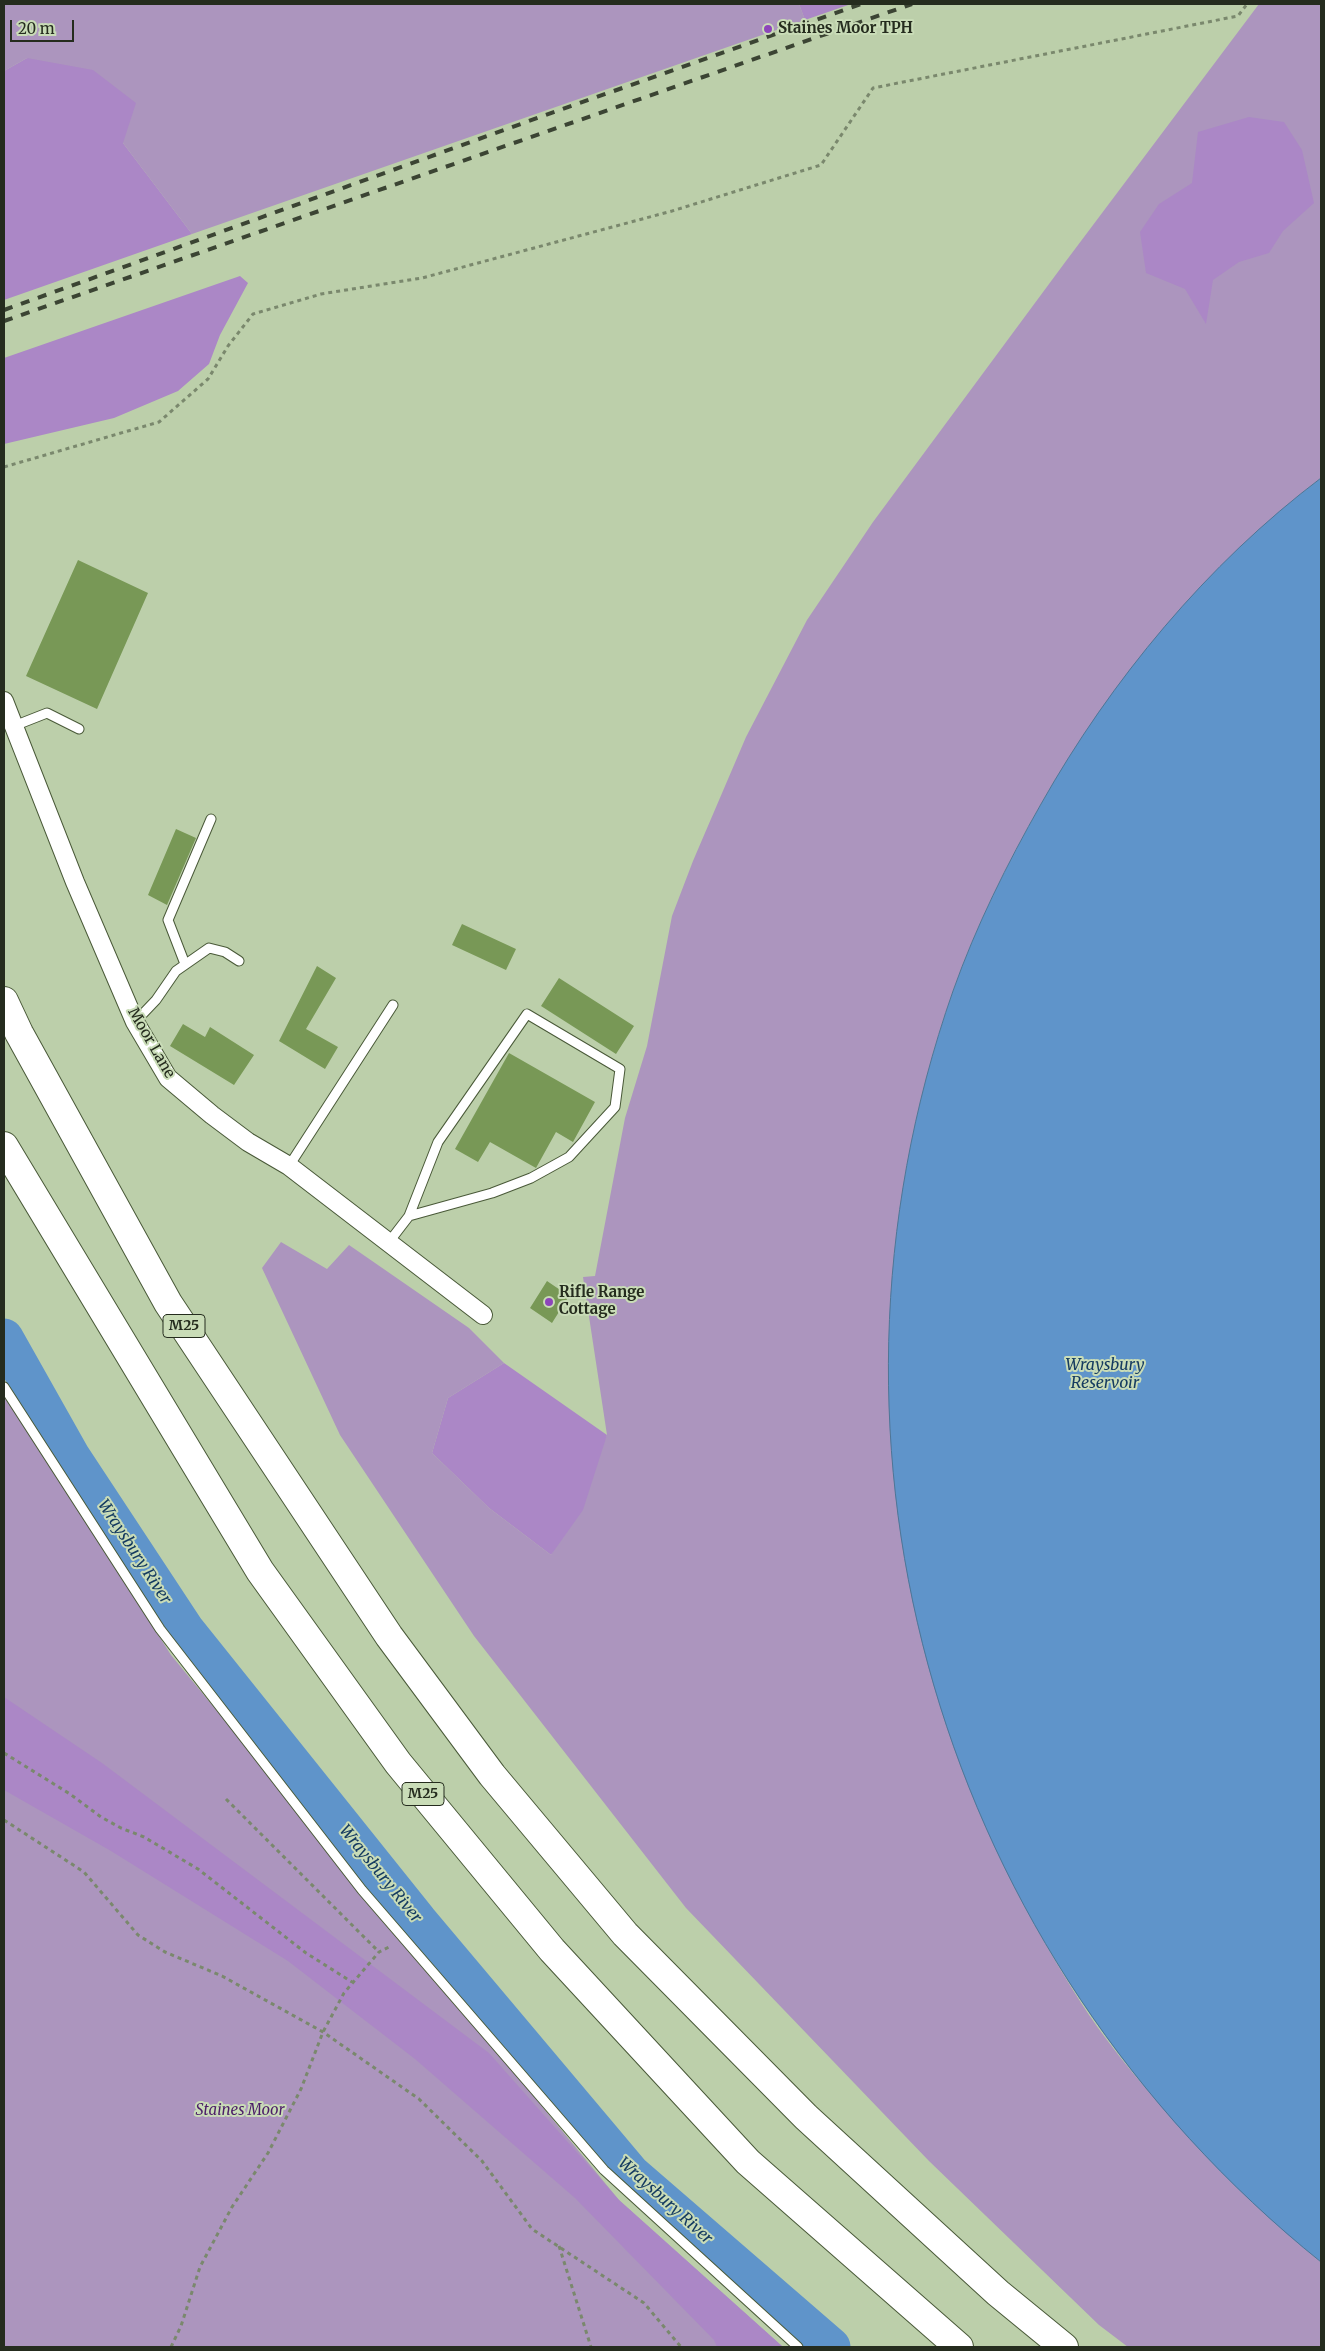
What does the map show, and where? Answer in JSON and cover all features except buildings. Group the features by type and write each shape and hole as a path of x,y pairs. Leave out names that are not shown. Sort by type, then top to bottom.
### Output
{"highway":[{"name":"M25","path":"4,1001 19,1033 168,1303 389,1636 492,1775 625,1934 806,2117 998,2294 1064,2347"},
{"name":"M25","path":"4,1146 260,1571 398,1763 552,1950 748,2162 959,2347"}],"street":[{"name":"Moor Lane","path":"4,701 75,882 135,1022 168,1078 248,1142 289,1166 483,1315"}],"lane":[{"path":"14,726 47,713 79,729"},
{"path":"185,964 168,920 211,819"},
{"path":"135,1022 156,1000 176,971 209,948 225,952 239,962"},
{"path":"289,1166 393,1005"},
{"path":"389,1242 409,1216 438,1142 526,1014 620,1069 615,1107 569,1157 531,1178 492,1193 409,1216"},
{"path":"4,1387 160,1629 362,1890 604,2170 798,2347"}],"path":[{"path":"4,467 159,422 208,379 228,346 253,314 321,294 422,278 672,211 821,164 873,88 1238,16 1247,4"},
{"path":"4,1753 70,1794 102,1818 144,1837 198,1869 306,1953 352,1982"},
{"path":"226,1798 379,1952"},
{"path":"4,1820 84,1872 138,1935 165,1952 222,1976 323,2032 419,2099 482,2161 532,2229 559,2245 644,2303 681,2347"},
{"path":"171,2347 181,2326 200,2267 232,2207 268,2153 301,2089 323,2032 352,1982 379,1952 405,1939"},
{"path":"559,2245 591,2347"}],"green space":[{"path":"4,4 799,4 805,20 192,234 123,143 27,58 4,71"},
{"path":"1259,4 1321,4 1321,478 1262,528 1225,564 1136,665 1071,755 1041,804 1004,872 982,919 953,991 918,1110 897,1230 889,1352 894,1473 912,1593 942,1711 985,1826 1056,1962 1089,2015 1120,2057 1163,2107 1223,2171 1283,2229 1321,2262 1321,2347 1128,2347 1099,2325 929,2161 686,1908 474,1636 340,1435 262,1268 281,1242 327,1269 349,1245 469,1328 504,1363 448,1398 432,1453 489,1508 551,1555 607,1435 583,1277 595,1276 625,1118 647,1046 672,916 693,861 746,737 807,620 873,522"},
{"name":"Staines Moor","path":"4,1393 171,1655 619,2200 783,2347 4,2347"}],"shaded area":[{"path":"799,4 851,4 805,20"},
{"path":"27,58 93,70 136,103 123,143 192,234 4,300 4,71"},
{"path":"1249,117 1284,122 1302,150 1314,203 1283,231 1269,253 1239,262 1213,280 1206,324 1185,289 1146,273 1140,232 1159,204 1192,183 1198,132"},
{"path":"240,276 248,283 220,335 209,364 178,391 114,418 4,444 4,358"},
{"path":"504,1363 607,1435 583,1510 551,1555 489,1508 432,1453 448,1398"},
{"path":"4,1697 102,1763 489,2053 619,2200 783,2347 717,2347 714,2340 575,2198 415,2059 288,1961 111,1851 4,1790"}],"water":[{"name":"Wraysbury Reservoir","path":"1321,478 1321,2262 1189,2138 1080,1999 995,1847 934,1685 898,1515 889,1341 907,1166 953,991 982,919 1004,872 1068,758 1130,669 1164,627 1239,548"}],"waterway":[{"name":"Wraysbury River","path":"4,1338 71,1457 185,1630 418,1921 631,2174 831,2347"}],"railway":[{"path":"4,310 540,117 861,4"},
{"path":"4,321 912,4"}],"place":[{"name":"Staines Moor TPH","path":"768,29"},
{"name":"Rifle Range Cottage","path":"549,1302"}]}
